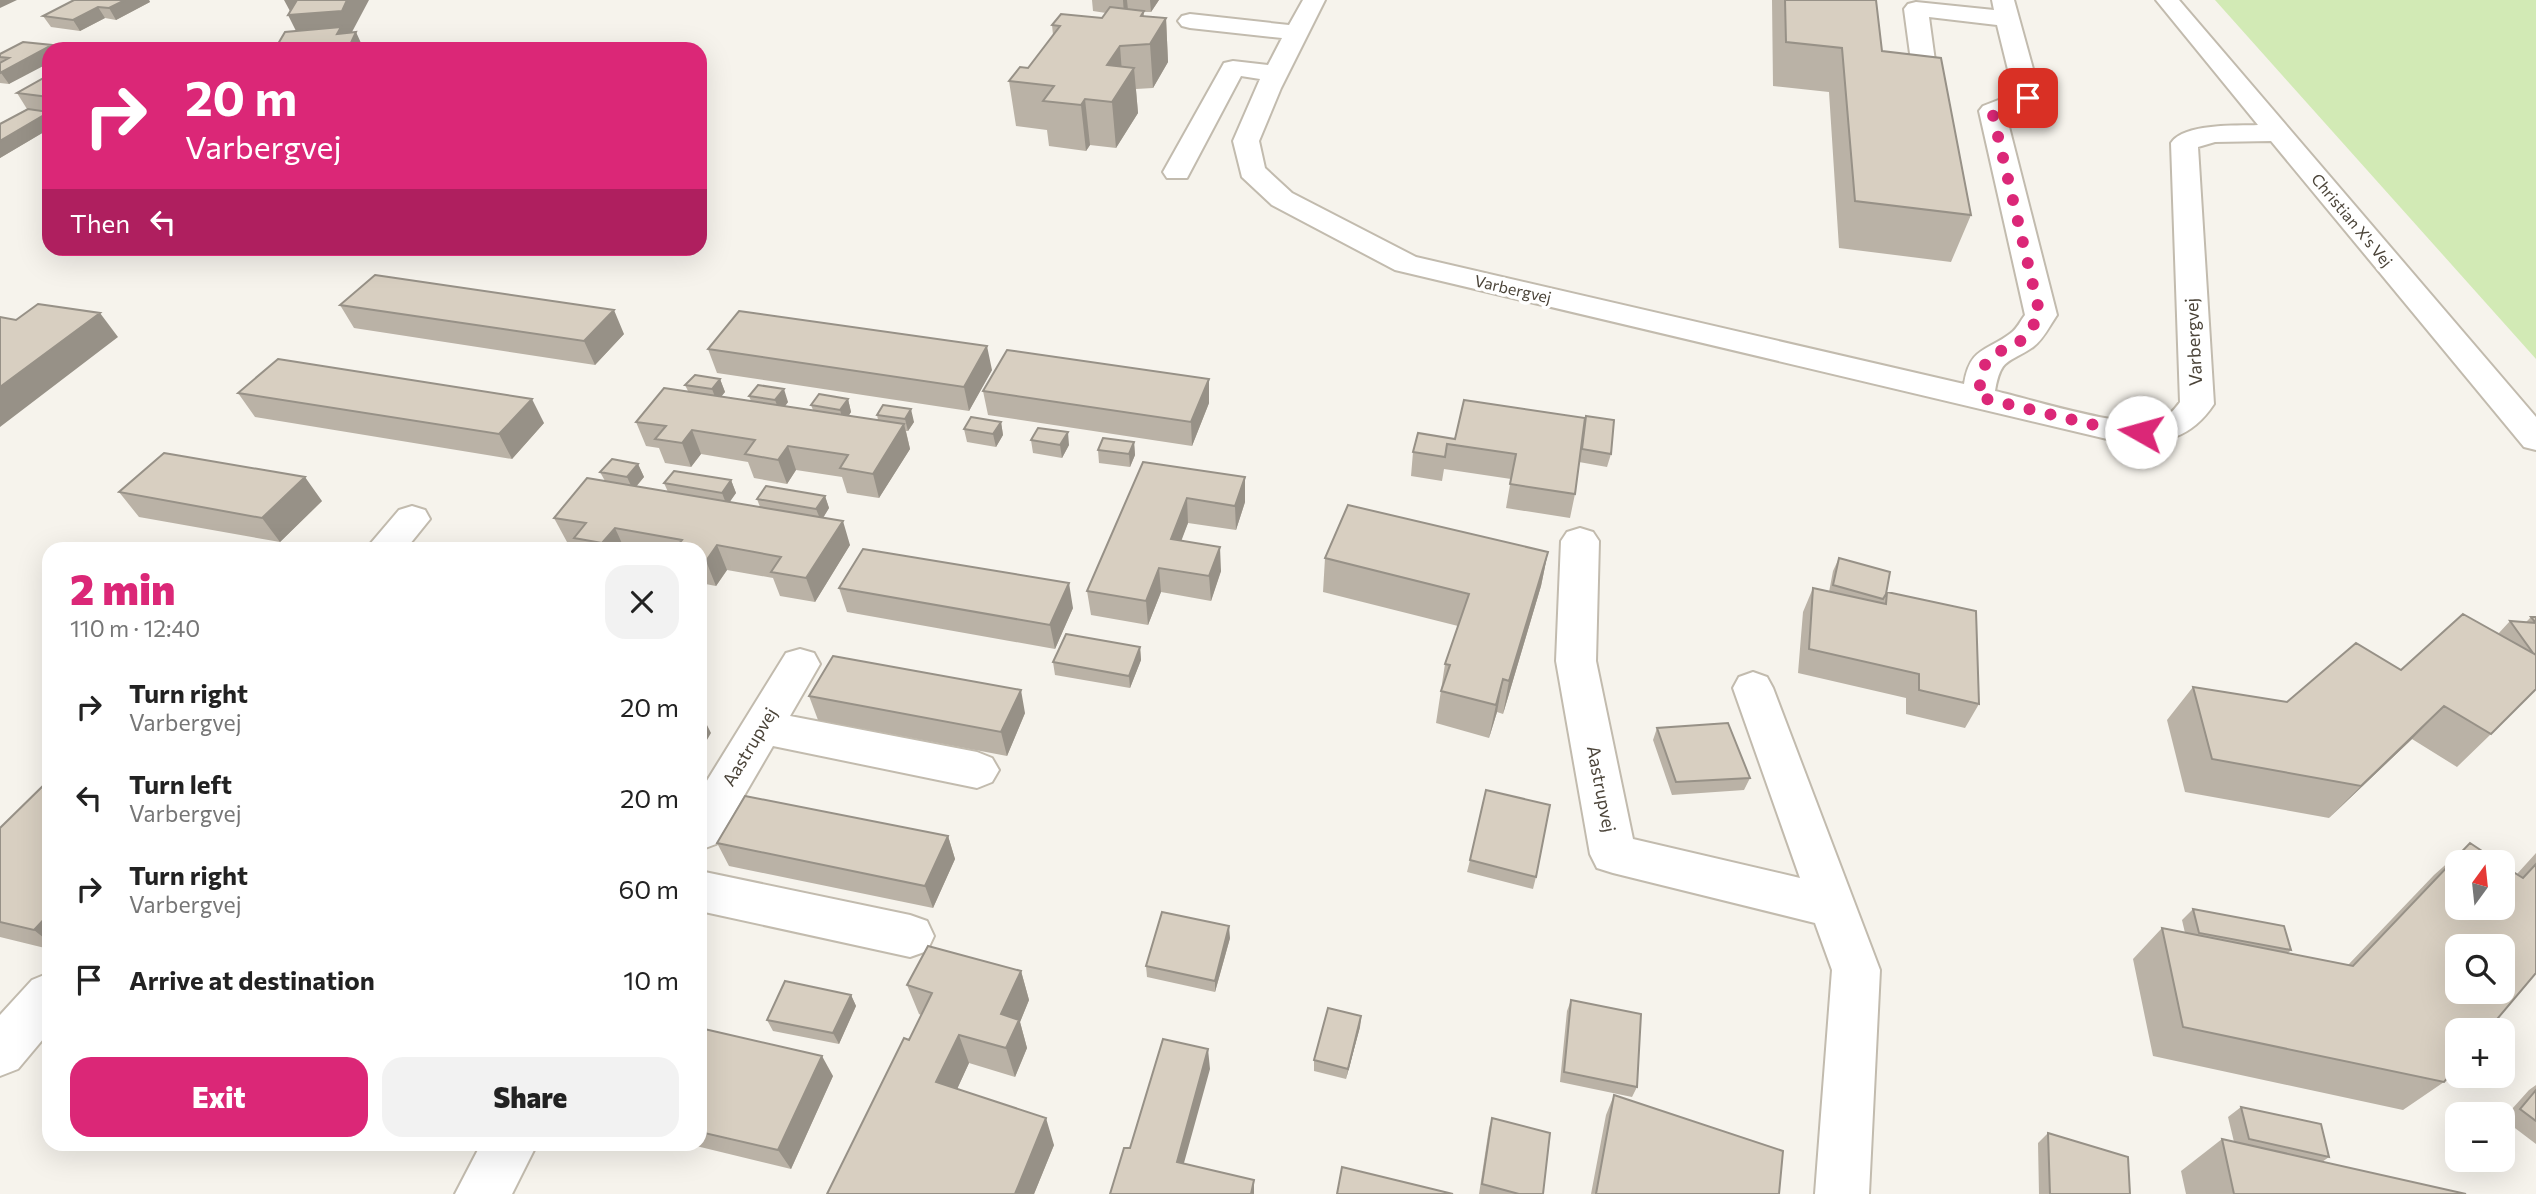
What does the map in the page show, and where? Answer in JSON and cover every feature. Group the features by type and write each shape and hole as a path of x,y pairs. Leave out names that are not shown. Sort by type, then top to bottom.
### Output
{"street":[{"name":"Varbergvej","path":"1314,0 1276,73 1246,141 1252,171 1282,199 1406,264 2124,432 2159,432 2181,425 2197,404 2185,143 2213,134 2279,133"},
{"name":"Christian X's Vej","path":"2167,0 2536,439"},
{"path":"1923,61 1916,9 2007,9 2028,98 1992,111 2040,315 2024,339 1995,354 1983,367 1978,397"},
{"path":"1190,21 1297,33"},
{"path":"1177,172 1233,68 1276,73"},
{"path":"390,542 412,519"},
{"name":"Aastrupvej","path":"1580,541 1576,661 1613,854 1834,906"},
{"name":"Aastrupvej","path":"707,819 800,664"},
{"path":"1754,688 1856,970 1842,1194"},
{"path":"762,727 977,770"},
{"path":"707,892 910,936"},
{"path":"0,1052 42,1004"},
{"path":"482,1194 507,1151"}],"green space":[{"path":"2215,0 2536,0 2536,359"}],"building":[{"path":"74,0 125,0 109,8 98,7 73,20 43,16"},
{"path":"297,0 347,0 342,11 288,15"},
{"path":"1785,0 1876,0 1882,51 1941,58 1971,215 1855,201 1842,48 1786,42"},
{"path":"1110,7 1144,11 1141,16 1166,18 1150,44 1120,46 1107,65 1134,68 1112,102 1085,99 1081,105 1043,101 1054,86 1009,81 1020,67 1028,68 1060,26 1052,25 1061,14 1102,18"},
{"path":"341,27 337,34 356,32 351,42 279,42 285,32"},
{"path":"23,42 42,44 42,50 0,73 0,63 9,58 0,57 0,54"},
{"path":"42,79 42,96 17,93"},
{"path":"28,109 42,111 42,116 0,141 0,124"},
{"path":"375,275 614,310 584,341 340,305"},
{"path":"38,304 100,313 0,387 0,317 16,320"},
{"path":"739,311 987,346 964,387 708,349"},
{"path":"1007,350 1209,379 1191,422 983,391"},
{"path":"278,359 532,399 499,434 238,393"},
{"path":"695,375 720,379 712,389 685,385"},
{"path":"758,385 784,389 775,400 749,396"},
{"path":"664,388 904,424 873,474 840,468 848,455 788,446 778,460 745,454 755,440 692,430 682,443 655,439 666,426 636,422"},
{"path":"819,394 848,399 840,410 811,405"},
{"path":"1464,400 1585,418 1575,494 1510,484 1516,454 1447,444 1445,457 1413,452 1418,433 1455,439"},
{"path":"883,405 911,409 905,419 877,415"},
{"path":"1586,416 1614,420 1611,454 1582,449"},
{"path":"971,417 1001,422 993,434 964,429"},
{"path":"1038,428 1068,432 1060,445 1031,440"},
{"path":"1103,438 1134,442 1129,454 1098,450"},
{"path":"164,453 305,477 262,518 119,492"},
{"path":"612,459 638,464 627,477 600,472"},
{"path":"1143,462 1245,477 1235,506 1187,498 1171,539 1220,547 1209,576 1159,568 1146,601 1087,591"},
{"path":"674,471 731,480 722,493 664,483"},
{"path":"587,478 843,521 806,578 771,572 781,557 717,545 707,560 707,542 680,542 682,540 615,528 603,542 574,538 586,523 554,518"},
{"path":"766,486 825,496 816,509 757,499"},
{"path":"1348,505 1548,552 1509,681 1503,679 1496,705 1441,691 1450,665 1445,664 1469,594 1325,558"},
{"path":"863,549 1069,583 1050,625 839,588"},
{"path":"1839,558 1890,572 1883,599 1833,585"},
{"path":"1813,588 1886,604 1887,592 1976,611 1979,704 1919,690 1919,674 1809,649"},
{"path":"2463,614 2536,655 2536,689 2491,734 2444,706 2361,786 2212,759 2193,687 2287,702 2356,643 2401,670"},
{"path":"2510,621 2536,623 2536,655"},
{"path":"1066,634 1140,647 1129,676 1053,662"},
{"path":"833,656 1021,690 1001,732 809,696"},
{"path":"1728,723 1750,778 1676,782 1657,728"},
{"path":"42,787 42,921 34,930 0,922 0,828"},
{"path":"1486,790 1550,805 1536,877 1470,860"},
{"path":"745,796 948,836 925,886 717,843"},
{"path":"2470,843 2480,850 2463,850"},
{"path":"2536,864 2536,973 2515,998 2515,934 2445,934 2445,1004 2510,1004 2498,1018 2445,1018 2444,1082 2183,1027 2162,928 2353,966 2445,869 2445,920 2515,920 2515,873 2523,878"},
{"path":"2193,909 2284,926 2291,950 2199,933"},
{"path":"1162,912 1229,926 1215,981 1146,966"},
{"path":"928,946 1021,971 1001,1014 1019,1020 1006,1048 959,1035 936,1082 1046,1118 1015,1194 827,1194 904,1038 909,1040 932,993 907,985"},
{"path":"785,981 851,995 833,1033 767,1020"},
{"path":"1571,1000 1641,1014 1637,1087 1564,1072"},
{"path":"1328,1008 1361,1016 1348,1069 1314,1060"},
{"path":"707,1030 822,1056 778,1150 707,1134"},
{"path":"1163,1039 1208,1049 1177,1162 1254,1180 1251,1194 1110,1194 1124,1148 1130,1148"},
{"path":"2536,1090 2536,1121 2520,1109"},
{"path":"1614,1095 1783,1151 1779,1194 1596,1194"},
{"path":"2241,1107 2321,1124 2329,1157 2249,1139"},
{"path":"1492,1118 1550,1133 1543,1194 1519,1194 1482,1184"},
{"path":"2048,1133 2128,1157 2130,1194 2050,1194"},
{"path":"2222,1139 2466,1194 2234,1194"},
{"path":"1342,1167 1453,1194 1337,1194"}],"route":[{"path":"2028,98 1992,111 2040,315 2024,339 1995,354 1983,367 1978,397 2124,432 2141,432"}]}
